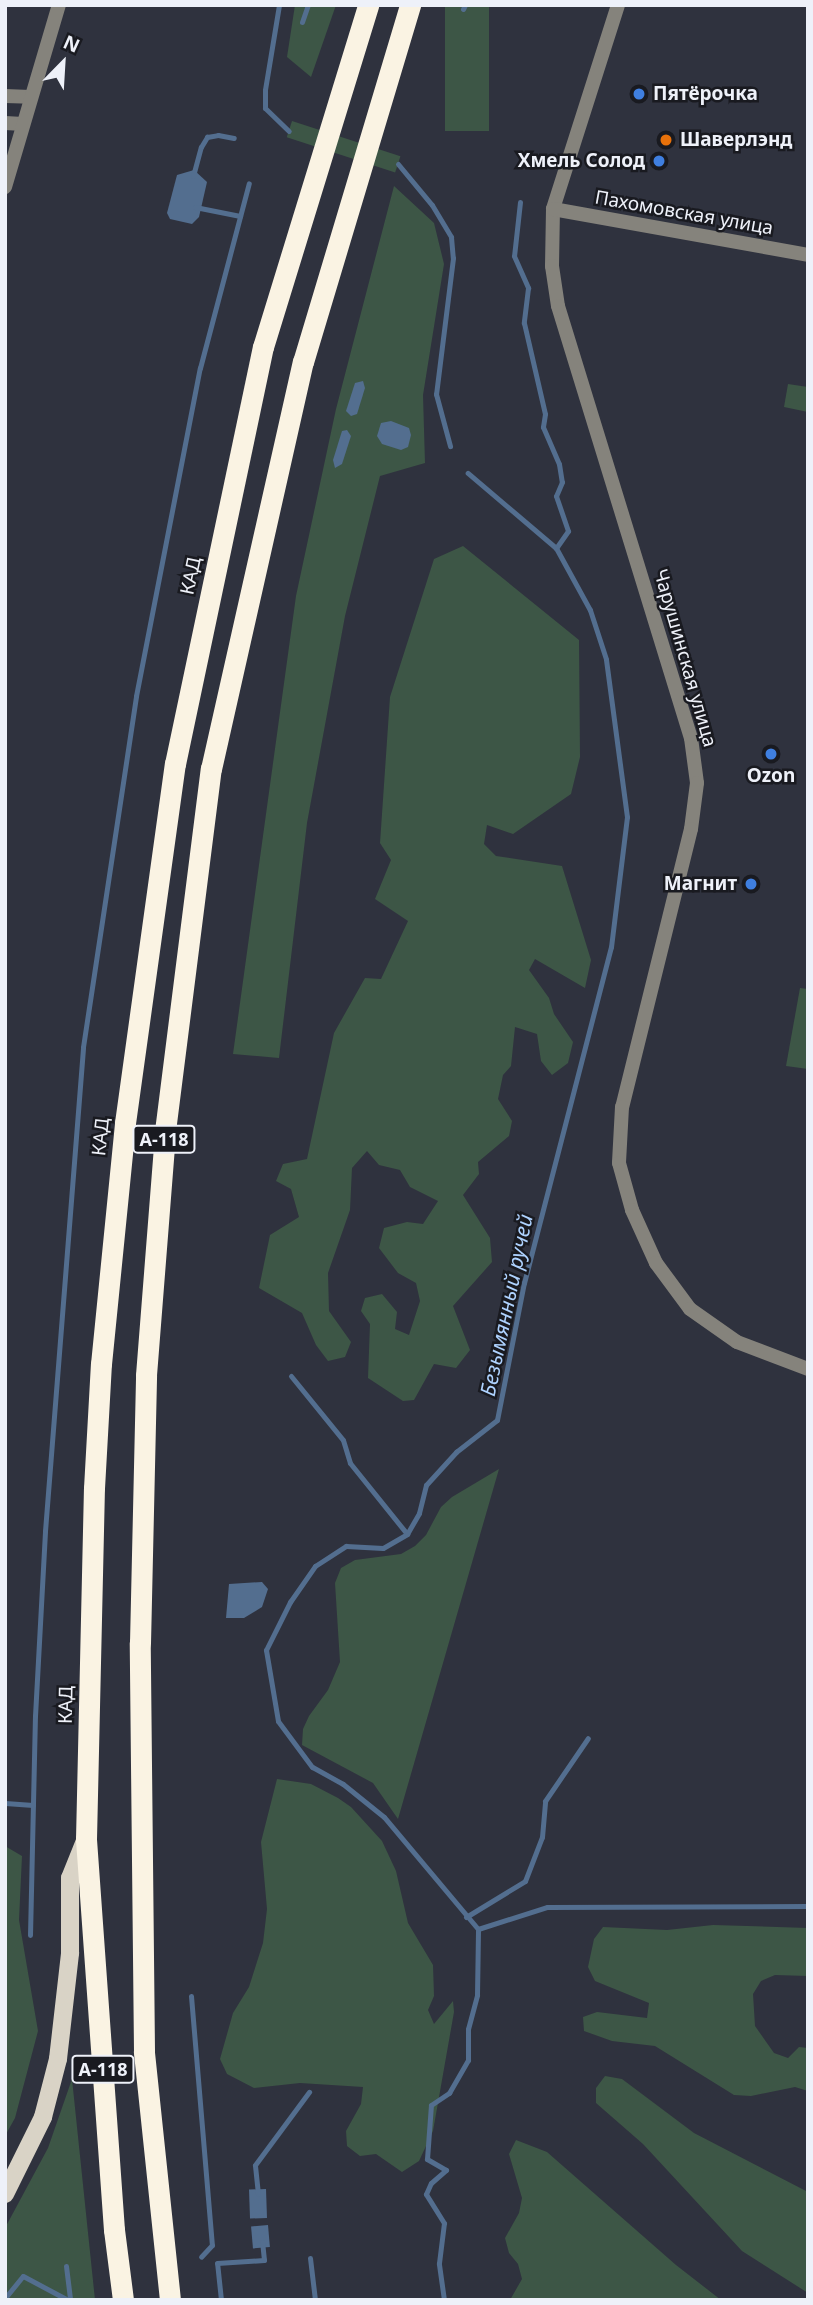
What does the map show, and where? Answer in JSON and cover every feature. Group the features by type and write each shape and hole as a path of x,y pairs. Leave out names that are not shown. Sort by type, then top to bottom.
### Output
{"highway":[{"name":"КАД","path":"123,2300 114,2230 86,1839 94,1488 101,1364 125,1123 175,764 263,346 368,5"},
{"name":"А-118","path":"170,2300 144,2051 140,1657 146,1375 165,1131 211,769 303,362 410,5"}],"main road":[{"path":"5,2194 43,2118 58,2059 70,1953 70,1878 86,1839"}],"street":[{"path":"5,187 59,5"},
{"name":"Чарушинская улица","path":"618,5 553,209 552,265 558,306 691,738 697,783 691,829 622,1108 620,1163 632,1210 656,1263 690,1309 737,1342 808,1369"},
{"path":"5,96 30,97"},
{"path":"5,123 23,124"},
{"name":"Пахомовская улица","path":"553,209 808,254"}],"green space":[{"path":"295,5 336,5 311,77 287,57"},
{"path":"445,5 489,5 489,131 445,131"},
{"path":"292,121 400,156 395,172 287,137"},
{"path":"394,186 434,223 444,264 423,395 425,463 380,476 345,616 307,823 279,1058 233,1054 296,596 336,409"},
{"path":"788,384 808,387 808,412 784,407"},
{"path":"463,546 579,640 580,757 571,794 513,834 487,825 484,844 496,856 562,866 591,960 585,988 535,959 529,970 549,998 554,1014 573,1042 568,1063 552,1075 541,1061 537,1034 515,1027 511,1066 503,1075 498,1099 512,1121 509,1136 478,1162 479,1174 463,1195 490,1238 492,1262 453,1306 470,1350 456,1368 434,1364 414,1400 403,1401 368,1378 370,1324 361,1311 365,1298 382,1294 397,1312 395,1329 409,1335 420,1301 416,1283 398,1273 379,1248 384,1228 407,1222 423,1224 438,1201 410,1187 400,1170 379,1165 367,1151 352,1168 350,1210 328,1273 329,1311 351,1342 345,1357 328,1361 316,1345 302,1313 259,1288 270,1235 299,1217 291,1189 276,1181 283,1164 307,1159 334,1033 365,978 381,979 408,921 375,899 391,860 380,843 390,697 434,559"},
{"path":"800,988 808,989 808,1069 786,1066"},
{"path":"499,1469 398,1819 373,1783 302,1745 303,1729 328,1690 340,1662 335,1583 341,1568 355,1560 401,1554 415,1546 426,1535 441,1507 452,1497"},
{"path":"277,1779 311,1784 338,1798 351,1807 382,1841 396,1871 408,1923 433,1965 434,1996 428,2010 434,2024 453,2001 454,2012 433,2131 419,2161 402,2172 376,2154 360,2156 347,2146 346,2131 361,2104 363,2087 300,2083 254,2088 227,2074 220,2059 233,2013 249,1987 263,1943 267,1909 261,1842"},
{"path":"5,1846 22,1856 19,1920 38,2031 15,2118 5,2136"},
{"path":"713,1925 808,1928 808,1976 775,1975 761,1981 753,1994 755,2026 774,2053 788,2058 799,2047 808,2048 808,2091 795,2087 751,2096 734,2095 655,2046 612,2041 584,2031 583,2017 597,2012 647,2018 649,2003 595,1981 588,1967 594,1939 603,1927 667,1930"},
{"path":"605,2076 622,2079 694,2133 808,2192 808,2293 742,2251 643,2144 596,2103 596,2088"},
{"path":"72,2079 95,2300 5,2300 5,2228 48,2148"},
{"path":"516,2140 547,2152 676,2265 721,2300 510,2300 522,2279 505,2238 519,2213 522,2198 509,2154"}],"water":[{"path":"194,170 207,182 199,217 192,224 170,219 167,213 177,175"},
{"path":"363,381 365,388 357,414 351,416 346,411 355,383"},
{"path":"391,421 409,428 411,435 408,447 401,450 382,444 377,436 381,423"},
{"path":"347,430 351,436 342,464 335,468 333,460 342,431"},
{"path":"262,1582 268,1589 262,1607 244,1618 226,1618 229,1584"},
{"path":"266,2189 267,2218 250,2219 249,2190"},
{"path":"268,2225 270,2247 253,2248 251,2226"}],"waterway":[{"name":"Безымянный ручей","path":"279,5 265,90 265,108 289,131"},
{"path":"302,22 308,5"},
{"path":"463,9 465,5"},
{"path":"193,176 201,147 207,137 218,135 234,138"},
{"name":"Безымянный ручей","path":"398,164 432,205 451,237 453,258 436,394 450,446"},
{"path":"30,1935 35,1716 45,1531 83,1047 136,696 200,368 249,183"},
{"path":"520,202 514,256 528,288 524,323 545,414 543,427 559,464 562,482 556,496 568,531 556,548"},
{"path":"195,207 240,216"},
{"name":"Безымянный ручей","path":"444,2300 439,2263 444,2223 426,2194 431,2183 446,2170 427,2159 431,2105 449,2093 468,2060 468,2029 477,1995 478,1929 384,1817 343,1784 312,1767 278,1721 266,1650 290,1602 315,1566 346,1546 383,1548 407,1534 419,1513 426,1485 456,1452 497,1420 524,1283 611,947 627,817 606,659 590,610 556,548 468,473"},
{"path":"291,1376 343,1440 350,1463 407,1534"},
{"path":"466,1917 525,1881 542,1837 545,1801 588,1738"},
{"path":"5,1803 33,1805"},
{"path":"478,1929 547,1907 808,1906"},
{"path":"191,1996 212,2245 201,2257"},
{"path":"258,2194 255,2165 309,2092"},
{"path":"221,2300 217,2263 264,2260 262,2242"},
{"path":"310,2258 315,2300"},
{"path":"66,2266 70,2300"},
{"path":"5,2298 23,2276 68,2300"}],"place":[{"name":"Пятёрочка","path":"639,94"},
{"name":"Шаверлэнд","path":"666,140"},
{"name":"Хмель Солод","path":"659,161"},
{"name":"Ozon","path":"771,754"},
{"name":"Магнит","path":"751,884"}]}
